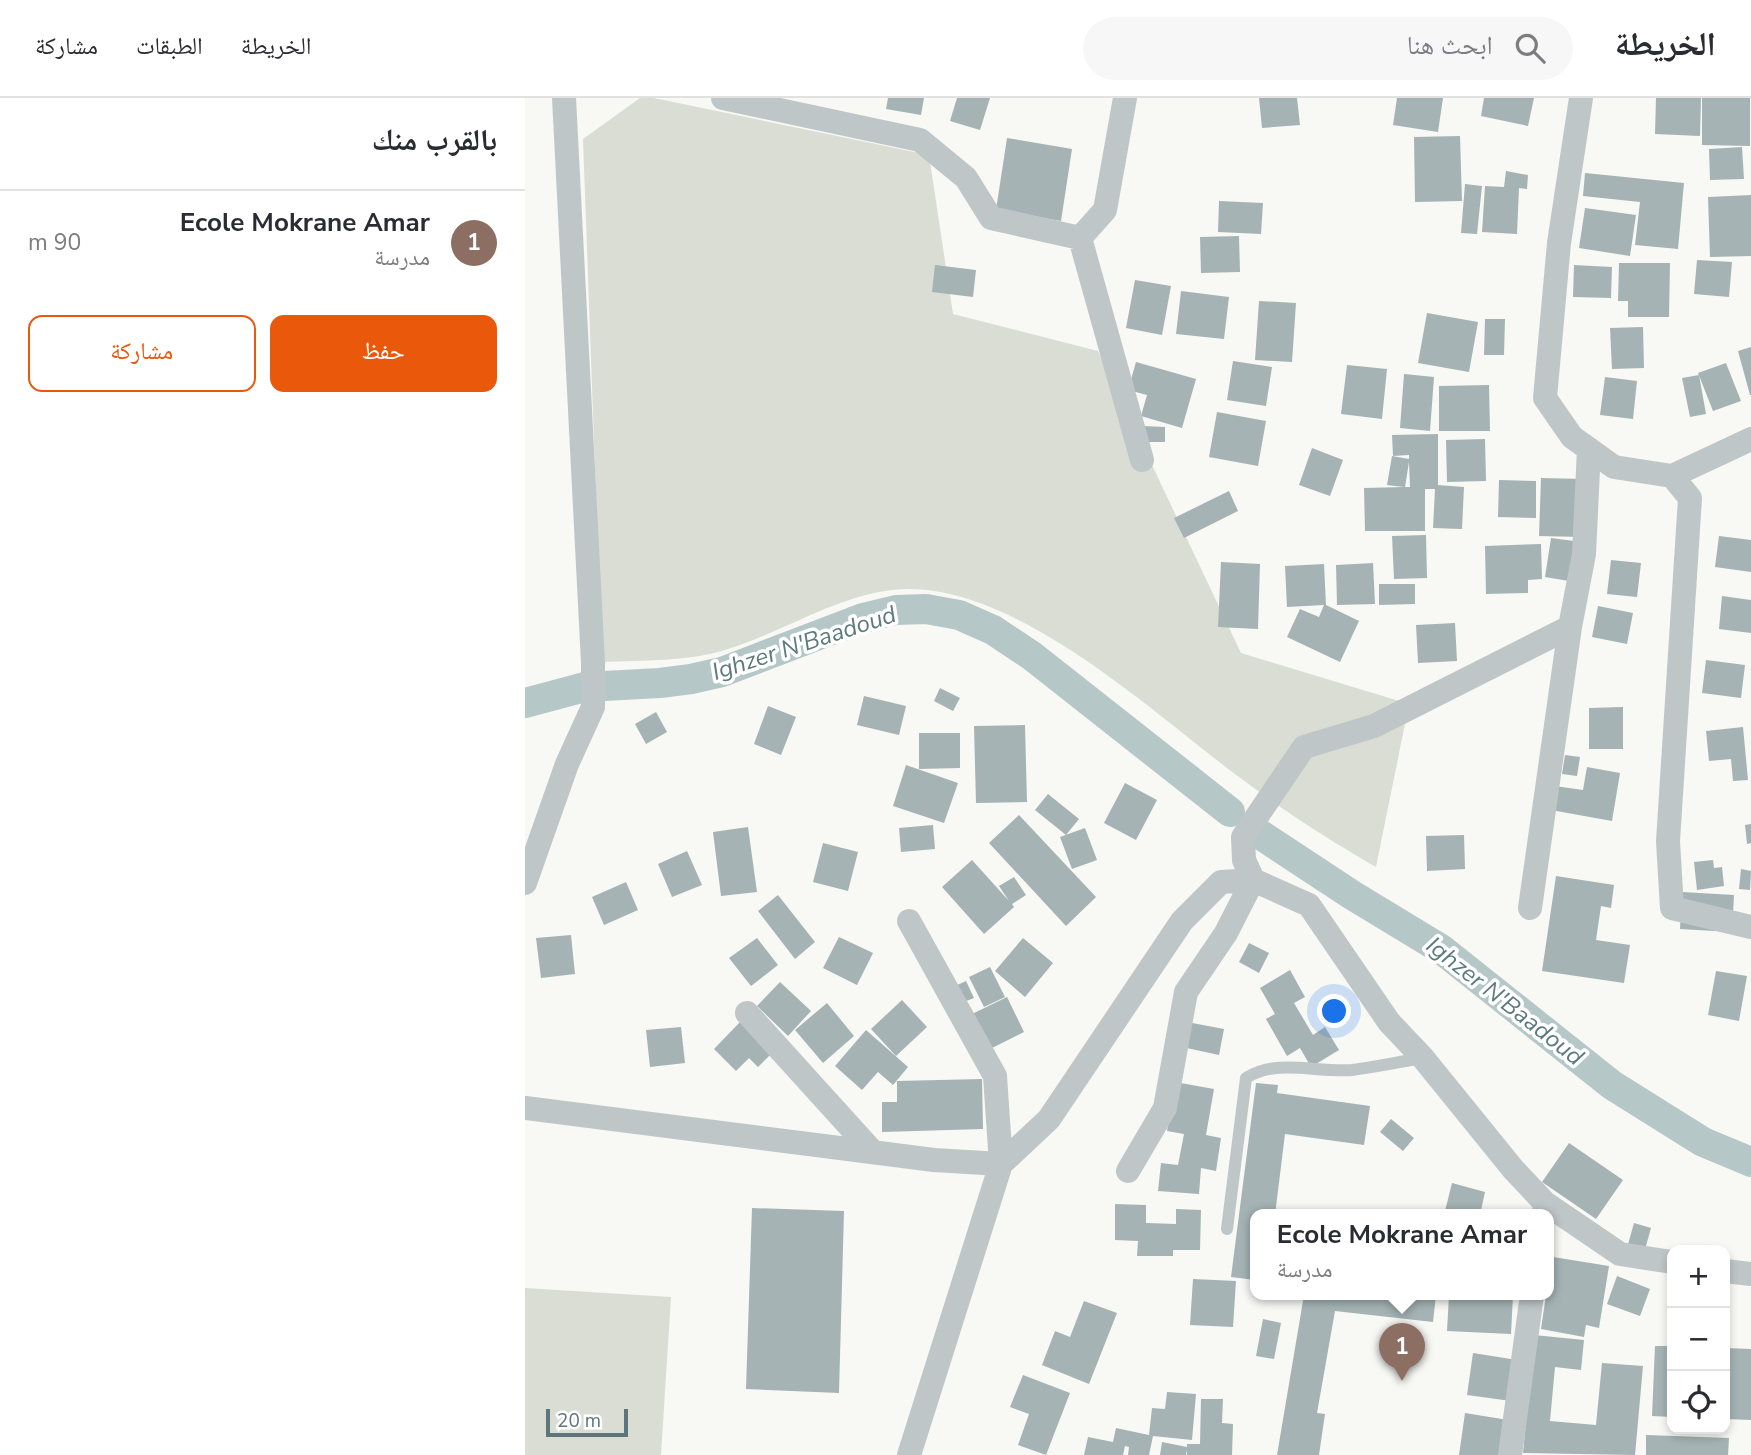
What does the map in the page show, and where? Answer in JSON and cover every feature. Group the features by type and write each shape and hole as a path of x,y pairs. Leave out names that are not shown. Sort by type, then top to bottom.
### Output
{"street":[{"path":"525,883 567,764 593,708 593,663 564,98"},
{"path":"723,98 921,140 966,178 991,218 1080,237"},
{"path":"1080,237 1105,210 1125,98"},
{"path":"1581,98 1559,243 1545,398 1572,437 1613,467 1672,476 1751,439"},
{"path":"1080,237 1142,460"},
{"path":"1530,908 1570,627 1584,554 1589,449"},
{"path":"1672,476 1690,498 1668,841 1672,908 1751,927"},
{"path":"1253,880 1244,860 1243,837 1304,747 1374,726 1570,627"},
{"path":"1128,1171 1165,1108 1186,992 1226,933 1253,880"},
{"path":"525,1108 934,1160 1001,1164 1049,1119 1182,921 1221,882 1253,880 1309,905 1389,1022 1423,1058 1545,1209"},
{"path":"909,921 995,1076 1001,1164 909,1455"},
{"path":"747,1013 872,1151"},
{"path":"1554,1214 1620,1254 1667,1261"},
{"path":"1730,1271 1751,1274"},
{"path":"1510,1455 1531,1300"}],"lane":[{"path":"1227,1229 1246,1078 1257,1070 1272,1067 1350,1070 1423,1058"}],"shaded area":[{"path":"640,98 654,98 929,155 953,314 1098,351 1241,653 1409,704 1376,867 1269,799 1074,652 1028,625 982,604 936,591 892,590 871,594 829,607 748,642 713,653 666,660 602,662 583,139"},
{"path":"525,1288 671,1297 661,1455 525,1455"}],"building":[{"path":"888,98 924,98 921,115 886,109"},
{"path":"957,98 990,98 980,130 950,121"},
{"path":"1259,98 1297,98 1300,125 1262,128"},
{"path":"1397,98 1443,98 1438,132 1393,125"},
{"path":"1484,98 1534,98 1528,126 1481,116"},
{"path":"1656,98 1701,98 1700,136 1655,134"},
{"path":"1702,98 1750,98 1750,146 1702,145"},
{"path":"1460,136 1462,201 1415,202 1414,137"},
{"path":"1007,138 1072,149 1061,221 996,210"},
{"path":"1742,147 1744,179 1710,180 1709,149"},
{"path":"1506,171 1528,175 1527,189 1519,188 1517,234 1482,232 1485,186 1504,187"},
{"path":"1585,173 1684,183 1678,249 1635,245 1640,202 1583,196"},
{"path":"1465,184 1482,186 1477,234 1461,233"},
{"path":"1751,195 1751,256 1710,257 1708,197"},
{"path":"1219,201 1263,203 1261,234 1218,232"},
{"path":"1585,208 1636,215 1630,256 1579,248"},
{"path":"1239,236 1240,272 1201,273 1200,237"},
{"path":"1697,260 1732,262 1729,297 1694,294"},
{"path":"1619,263 1670,263 1669,317 1628,317 1628,301 1618,301"},
{"path":"935,265 976,270 973,297 932,292"},
{"path":"1574,265 1612,267 1611,298 1573,297"},
{"path":"1135,280 1171,286 1162,335 1126,328"},
{"path":"1181,291 1229,297 1224,339 1176,334"},
{"path":"1259,301 1296,303 1292,362 1255,360"},
{"path":"1427,313 1478,322 1469,372 1418,363"},
{"path":"1485,319 1505,319 1504,355 1484,355"},
{"path":"1643,327 1644,368 1612,369 1610,328"},
{"path":"1751,347 1751,395 1750,395 1738,351"},
{"path":"1233,361 1272,367 1266,406 1227,400"},
{"path":"1136,362 1196,379 1182,428 1141,416 1147,395 1128,390"},
{"path":"1726,363 1741,401 1713,411 1698,373"},
{"path":"1347,365 1387,369 1382,419 1341,414"},
{"path":"1404,374 1434,377 1430,431 1400,428"},
{"path":"1699,375 1706,414 1690,417 1682,378"},
{"path":"1605,377 1637,381 1633,419 1600,415"},
{"path":"1489,385 1490,431 1439,431 1439,386"},
{"path":"1217,412 1266,421 1258,466 1209,457"},
{"path":"1142,426 1165,427 1165,442 1142,442"},
{"path":"1438,434 1438,485 1464,487 1462,529 1433,528 1435,489 1425,489 1425,531 1365,531 1364,488 1404,487 1387,485 1392,456 1409,459 1409,455 1393,456 1392,435","holes":["1409,462 1410,487 1405,487"]},
{"path":"1485,439 1486,481 1447,482 1446,440"},
{"path":"1312,448 1343,460 1330,496 1299,485"},
{"path":"1541,478 1584,479 1582,537 1539,536"},
{"path":"1499,480 1536,481 1536,518 1498,517"},
{"path":"1229,491 1238,511 1184,538 1174,518"},
{"path":"1426,535 1427,578 1394,579 1392,536"},
{"path":"1719,536 1751,540 1751,572 1715,567"},
{"path":"1551,538 1574,541 1569,581 1545,577"},
{"path":"1541,544 1542,579 1528,580 1528,593 1486,594 1485,546"},
{"path":"1611,560 1641,563 1637,597 1607,594"},
{"path":"1221,562 1260,564 1258,629 1218,627"},
{"path":"1373,563 1375,604 1337,605 1336,565"},
{"path":"1324,564 1326,605 1359,621 1340,662 1287,637 1300,609 1319,617 1324,605 1287,607 1285,566"},
{"path":"1379,584 1415,584 1415,604 1379,605"},
{"path":"1722,596 1751,600 1751,633 1719,629"},
{"path":"1598,606 1633,613 1627,644 1592,637"},
{"path":"1455,623 1457,661 1418,663 1416,625"},
{"path":"1706,660 1745,665 1741,698 1702,693"},
{"path":"940,688 960,698 953,711 934,701"},
{"path":"864,696 906,706 899,735 857,725"},
{"path":"768,706 796,717 781,755 754,744"},
{"path":"1623,707 1623,749 1589,749 1589,708"},
{"path":"656,712 667,732 646,744 635,724"},
{"path":"1025,725 1027,802 976,803 974,726"},
{"path":"1743,727 1748,780 1733,781 1731,759 1709,761 1706,731"},
{"path":"919,733 960,733 960,768 919,769"},
{"path":"1565,755 1580,757 1577,776 1562,774"},
{"path":"906,765 958,783 944,823 893,806"},
{"path":"1587,767 1620,773 1612,821 1551,810 1555,786 1583,790"},
{"path":"1125,783 1157,800 1136,840 1104,823"},
{"path":"1048,794 1079,819 1066,835 1035,810"},
{"path":"1019,815 1096,897 1066,926 989,843"},
{"path":"1751,824 1751,843 1747,844 1745,825"},
{"path":"933,825 935,849 901,852 899,828"},
{"path":"748,827 757,892 721,896 713,832"},
{"path":"1085,828 1097,860 1072,869 1060,837"},
{"path":"1464,835 1465,869 1427,871 1426,836"},
{"path":"823,843 858,852 848,891 813,882"},
{"path":"687,851 702,885 672,897 658,864"},
{"path":"972,860 1009,901 999,886 1014,877 1026,895 1012,904 1014,907 984,934 942,887"},
{"path":"1713,860 1714,868 1722,867 1724,886 1697,890 1694,862"},
{"path":"1741,869 1751,871 1750,890 1739,889"},
{"path":"1556,876 1614,885 1611,908 1601,906 1596,940 1630,945 1624,983 1542,971"},
{"path":"626,882 638,910 604,925 592,897"},
{"path":"1682,892 1734,895 1732,932 1680,929"},
{"path":"778,895 815,942 795,959 758,911"},
{"path":"571,935 575,974 541,978 536,938"},
{"path":"839,937 873,953 857,985 823,968"},
{"path":"757,938 778,965 751,986 729,958"},
{"path":"1023,938 1053,963 1025,997 995,971"},
{"path":"1249,943 1269,953 1259,973 1239,962"},
{"path":"990,967 1005,997 984,1007 969,977"},
{"path":"1290,970 1305,997 1294,1003 1313,1035 1325,1027 1339,1050 1311,1067 1300,1048 1287,1056 1266,1019 1275,1014 1260,988"},
{"path":"1716,971 1747,976 1739,1021 1708,1015"},
{"path":"966,981 974,998 961,1003 953,987"},
{"path":"780,982 811,1011 788,1036 757,1006"},
{"path":"1007,997 1024,1032 988,1050 970,1015"},
{"path":"902,1000 927,1027 896,1056 871,1029"},
{"path":"827,1003 854,1036 823,1063 795,1030"},
{"path":"742,1020 774,1051 758,1067 749,1058 736,1071 714,1049"},
{"path":"1187,1022 1224,1029 1219,1055 1182,1047"},
{"path":"681,1027 685,1063 650,1067 646,1030"},
{"path":"866,1030 908,1067 893,1085 878,1072 862,1090 835,1066"},
{"path":"982,1079 983,1129 882,1132 882,1102 897,1102 897,1081"},
{"path":"1175,1082 1214,1089 1206,1135 1221,1138 1216,1171 1201,1168 1199,1194 1158,1191 1161,1163 1178,1165 1184,1134 1167,1131"},
{"path":"1256,1083 1278,1085 1277,1093 1370,1106 1364,1145 1285,1134 1276,1209 1250,1209 1250,1279 1231,1277"},
{"path":"1391,1119 1414,1138 1403,1151 1380,1132"},
{"path":"1569,1143 1623,1180 1596,1219 1542,1182"},
{"path":"1452,1183 1485,1192 1481,1209 1446,1209"},
{"path":"1115,1204 1146,1205 1146,1223 1176,1224 1176,1209 1201,1210 1200,1250 1173,1250 1173,1256 1137,1256 1138,1241 1115,1240"},
{"path":"752,1208 844,1211 839,1393 746,1389"},
{"path":"1634,1223 1651,1228 1644,1253 1627,1248"},
{"path":"1554,1257 1609,1266 1599,1328 1586,1325 1584,1337 1541,1329 1545,1300 1554,1300"},
{"path":"1617,1276 1650,1289 1640,1316 1607,1304"},
{"path":"1193,1279 1236,1281 1233,1327 1190,1325"},
{"path":"1303,1300 1435,1300 1433,1322 1335,1311 1317,1413 1325,1414 1319,1455 1277,1455"},
{"path":"1449,1300 1513,1300 1511,1334 1447,1331"},
{"path":"1084,1301 1117,1313 1089,1384 1042,1365 1055,1331 1070,1337"},
{"path":"1263,1319 1281,1323 1274,1359 1256,1356"},
{"path":"1534,1335 1584,1340 1581,1370 1555,1367 1550,1421 1596,1425 1602,1363 1643,1366 1635,1455 1523,1453"},
{"path":"1655,1346 1667,1346 1667,1417 1652,1416"},
{"path":"1730,1348 1751,1349 1751,1420 1730,1419"},
{"path":"1473,1353 1517,1360 1511,1401 1467,1395"},
{"path":"1023,1375 1070,1393 1046,1455 1018,1445 1029,1414 1010,1407"},
{"path":"1167,1392 1196,1394 1192,1440 1153,1436 1149,1455 1128,1455 1129,1447 1125,1446 1123,1455 1084,1455 1088,1437 1113,1442 1116,1428 1149,1435 1152,1408 1165,1409"},
{"path":"1201,1399 1223,1399 1222,1423 1233,1424 1232,1455 1187,1455 1187,1449 1186,1455 1160,1455 1162,1442 1187,1447 1187,1444 1200,1444"},
{"path":"1465,1413 1508,1420 1502,1455 1459,1455"},
{"path":"1646,1435 1729,1438 1728,1455 1646,1455"}],"waterway":[{"name":"Ighzer N'Baadoud","path":"525,703 585,687 660,683 722,672 863,618 896,610 926,609 959,615 993,630 1032,656 1230,812"},
{"name":"Ighzer N'Baadoud","path":"1261,835 1441,949 1612,1085 1703,1142 1751,1162"}],"place":[{"name":"Ecole Mokrane Amar","path":"1402,1381"}]}
